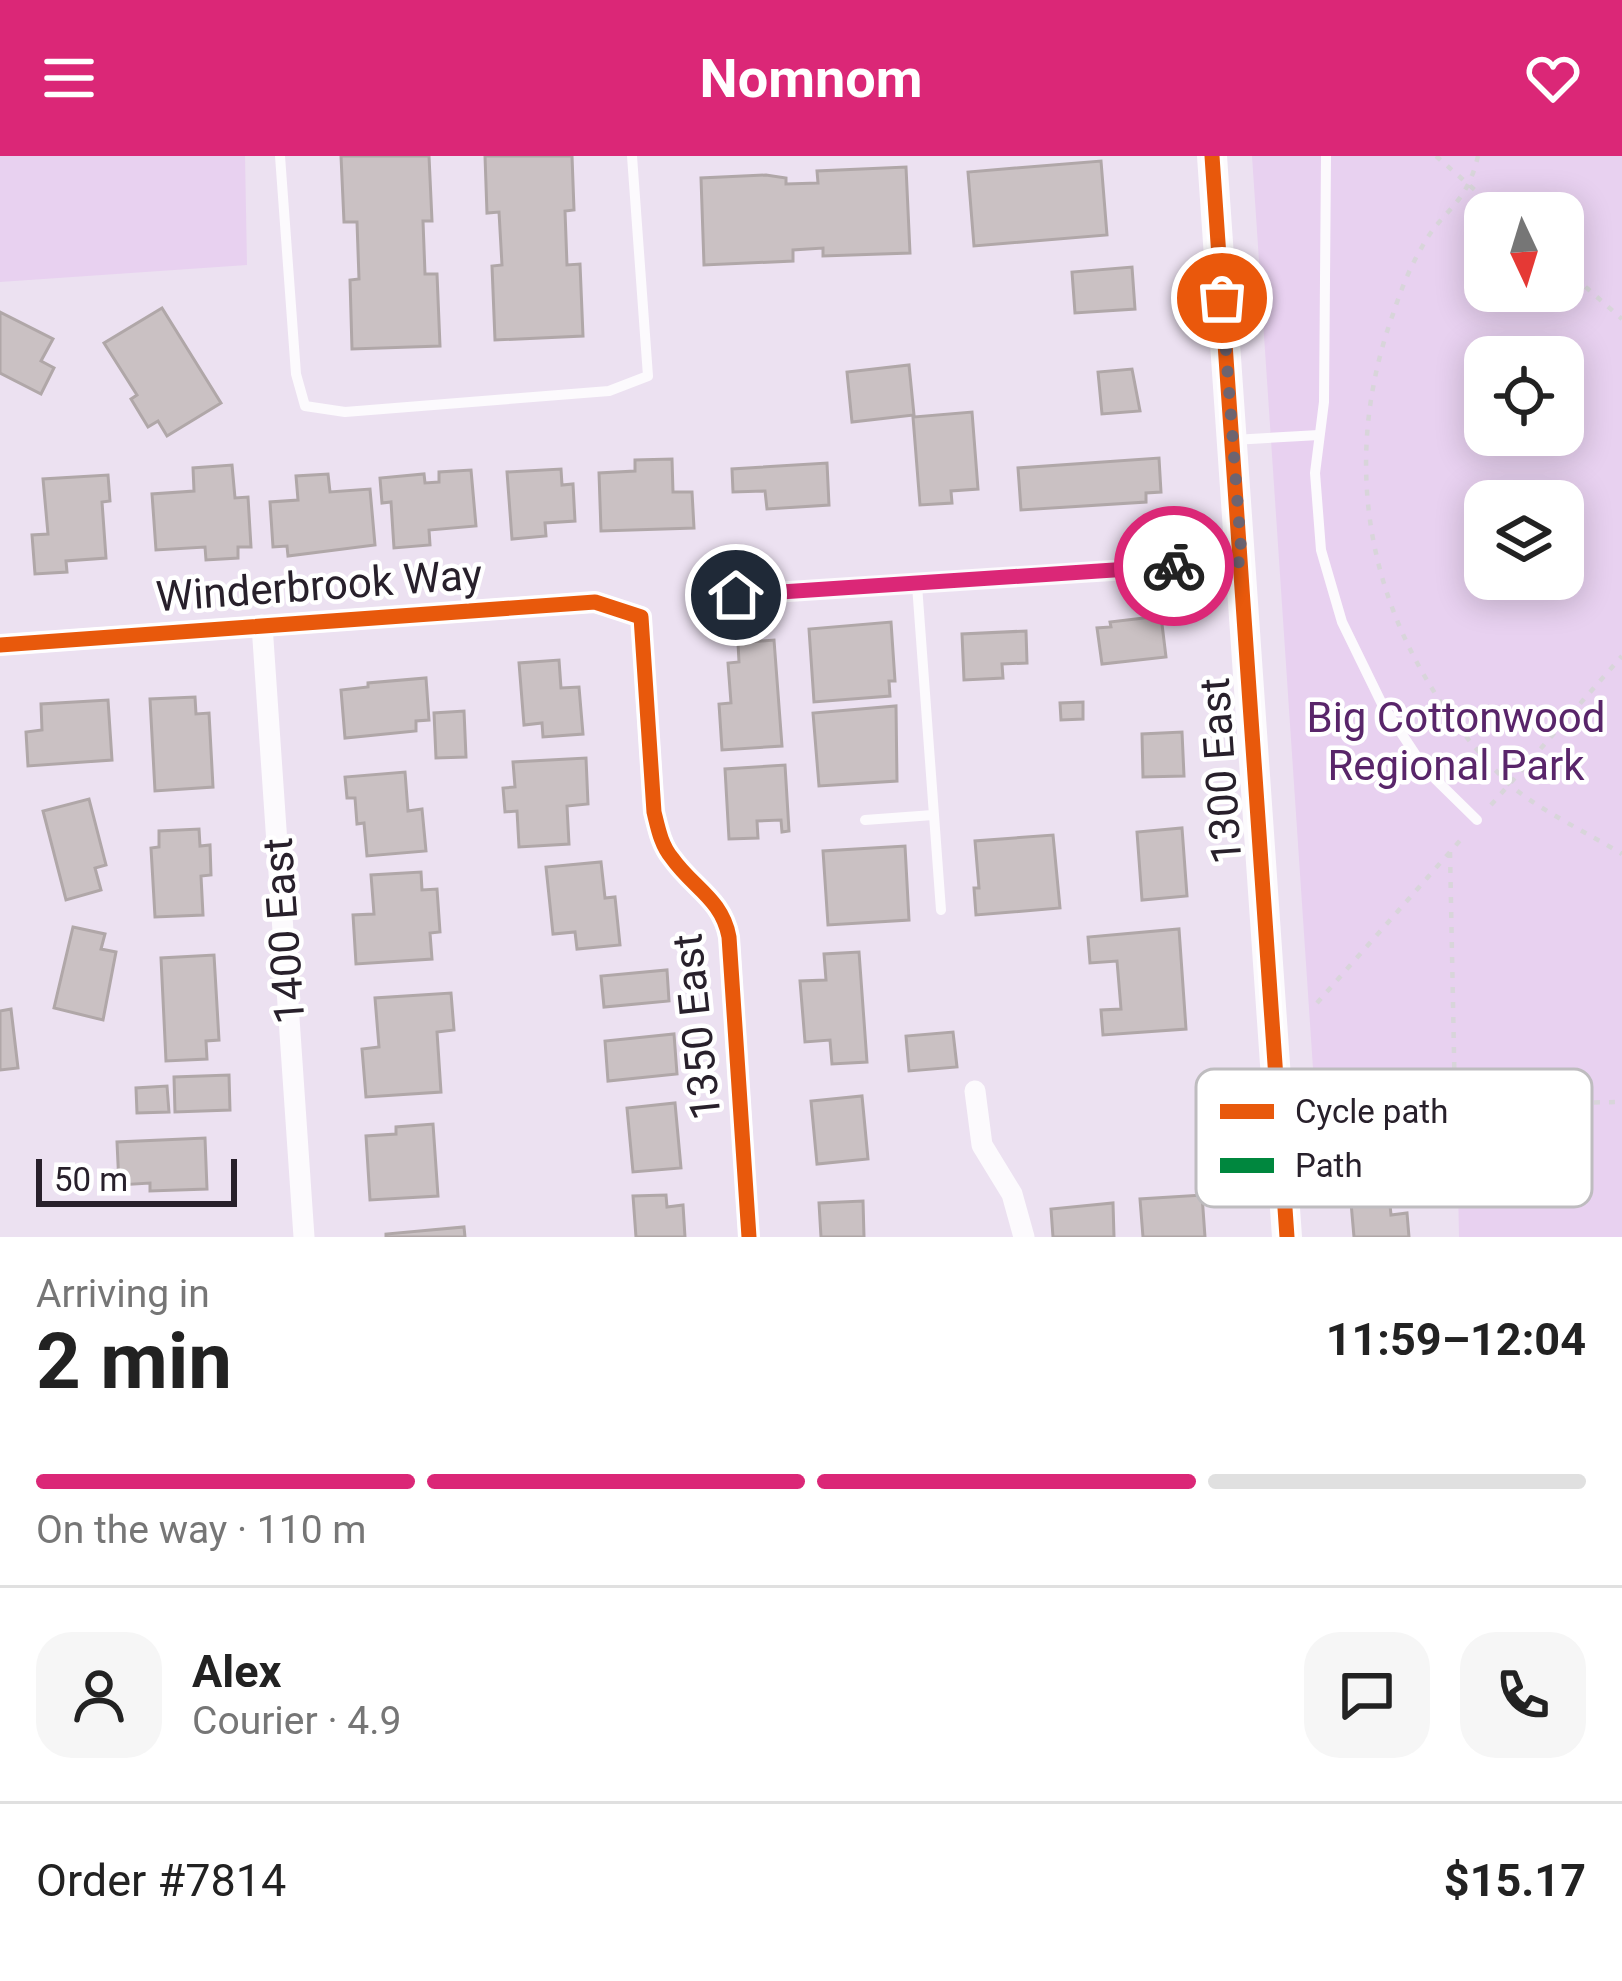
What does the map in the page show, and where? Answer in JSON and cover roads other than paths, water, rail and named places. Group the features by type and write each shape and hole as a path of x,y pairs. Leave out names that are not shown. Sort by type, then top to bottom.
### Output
{"main road":[{"name":"1300 East","path":"1212,156 1277,1069"},
{"name":"1300 East","path":"1286,1207 1288,1237"}],"street":[{"path":"736,595 1242,562"},
{"name":"Winderbrook Way","path":"0,645 595,602 641,617"},
{"name":"1350 East","path":"641,617 659,836 672,859 717,904 729,937 749,1237"},
{"name":"1400 East","path":"262,625 304,1237"},
{"path":"975,1091 982,1145 1012,1194 1024,1237"}],"lane":[{"path":"280,156 296,374 305,406 345,412 609,391 648,376 632,156"},
{"path":"1326,156 1324,402 1315,473 1321,550 1342,622 1382,704 1426,769 1477,820"},
{"path":"1233,440 1319,435"},
{"path":"917,583 941,910"},
{"path":"865,820 933,815"}],"park label":[{"name":"Big Cottonwood Regional Park","path":"1456,741"}]}
